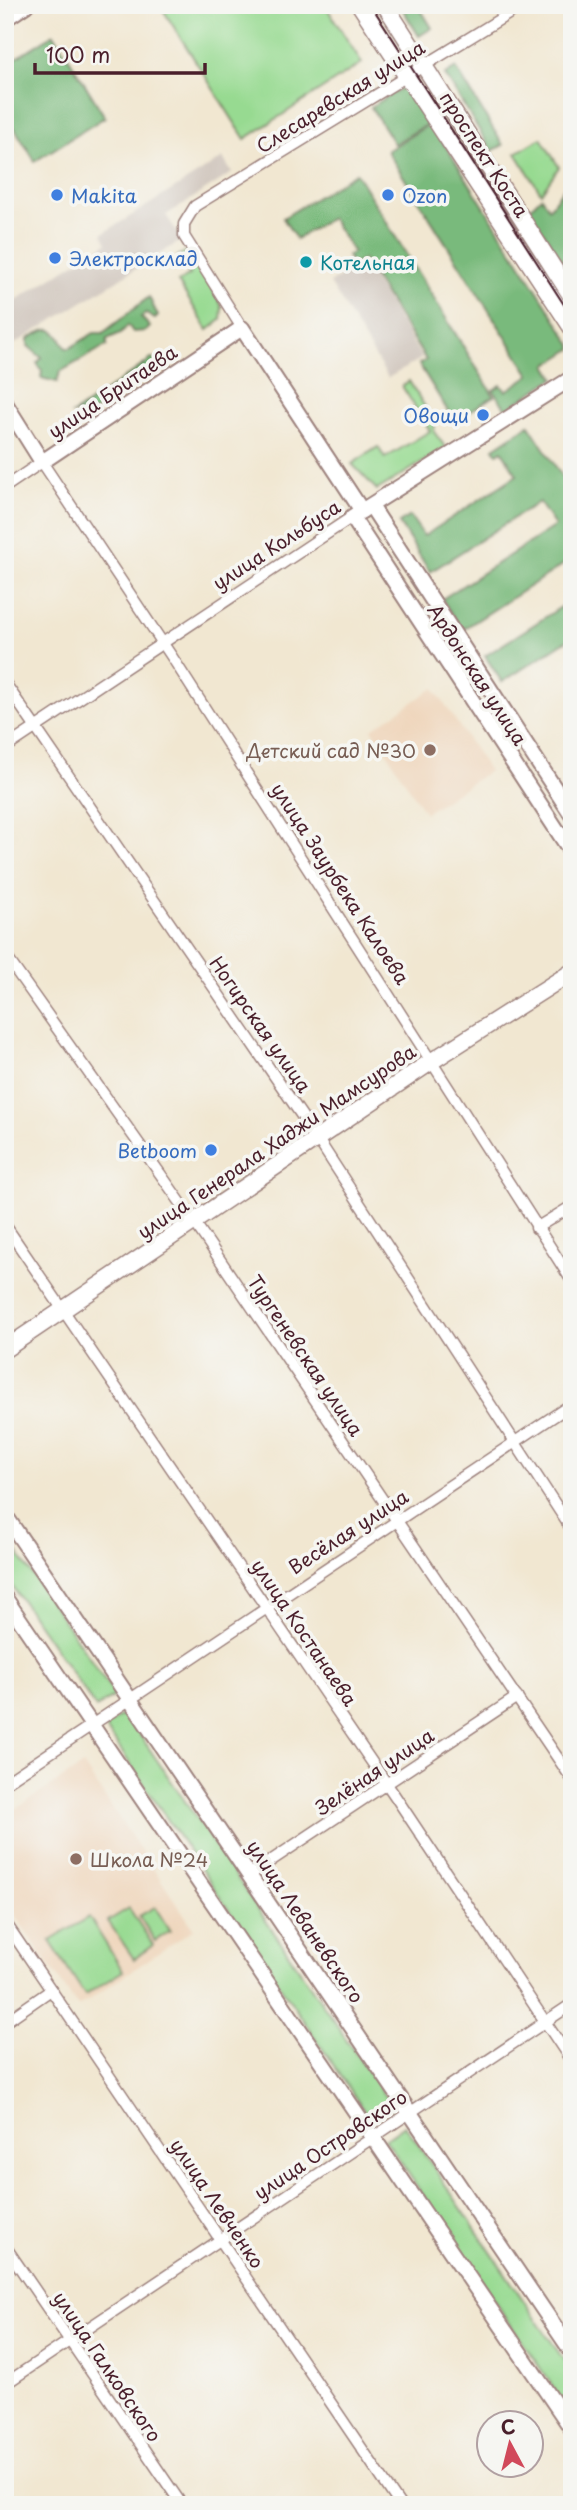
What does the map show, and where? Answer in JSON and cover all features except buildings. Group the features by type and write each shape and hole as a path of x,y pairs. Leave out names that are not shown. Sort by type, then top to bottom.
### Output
{"main road":[{"name":"проспект Коста","path":"360,5 572,328"},
{"name":"проспект Коста","path":"385,5 572,297"},
{"name":"улица Генерала Хаджи Мамсурова","path":"5,1349 432,1061 572,972"}],"street":[{"path":"5,19 26,5"},
{"name":"Слесаревская улица","path":"184,224 195,206 523,5"},
{"name":"Ардонская улица","path":"184,224 184,236 191,249 362,511 572,815"},
{"name":"улица Бритаева","path":"5,487 242,328"},
{"name":"улица Кольбуса","path":"5,748 34,726 362,511 572,378"},
{"name":"улица Заурбека Калоева","path":"5,403 163,643 572,1281"},
{"name":"Ардонская улица","path":"362,511 572,853"},
{"name":"Ногирская улица","path":"5,683 317,1138 572,1530"},
{"name":"Тургеневская улица","path":"5,956 193,1220 572,1779"},
{"path":"536,1228 572,1206"},
{"name":"улица Костанаева","path":"5,1225 387,1783 572,2062"},
{"name":"Весёлая улица","path":"5,1783 572,1404"},
{"name":"улица Леваневского","path":"5,1515 411,2110 572,2352"},
{"path":"5,1598 572,2429"},
{"name":"Зелёная улица","path":"251,1874 517,1698"},
{"name":"улица Левченко","path":"5,1922 400,2505"},
{"path":"5,2022 51,1990"},
{"name":"улица Островского","path":"5,2384 572,2004"},
{"name":"улица Галковского","path":"5,2246 182,2505"}],"shaded area":[{"path":"223,158 232,173 166,215 182,240 5,350 5,307 107,243 102,234"},
{"path":"364,263 422,358 388,378 330,283"},
{"name":"Детский сад №30","path":"434,688 489,771 425,813 372,729"},
{"name":"Школа №24","path":"83,1765 194,1929 78,2007 5,1901 5,1816"}],"green space":[{"path":"160,5 325,5 362,63 245,139"},
{"path":"400,5 418,5 432,28 419,36"},
{"path":"54,34 105,117 35,161 5,113 5,65"},
{"path":"456,68 503,145 492,151 445,75"},
{"path":"411,82 434,120 394,144 371,107"},
{"path":"431,123 572,345 572,349 547,365 555,378 506,409 493,390 501,385 506,391 530,375 387,151"},
{"path":"541,138 559,167 541,193 516,153"},
{"path":"356,173 494,396 454,421 419,364 426,360 363,259 353,265 347,256 353,252 331,218 296,239 283,218"},
{"path":"565,187 572,198 572,277 529,209 541,197 549,208"},
{"path":"189,250 222,307 221,320 208,330 178,282 190,275 178,256"},
{"path":"149,297 158,316 155,319 146,314 141,317 150,327 146,331 133,332 128,325 121,333 107,339 107,345 60,372 57,382 41,378 42,371 37,363 42,358 28,346 28,339 50,330 58,335 66,348 70,348 94,333 103,333"},
{"path":"153,358 160,370 91,413 73,414"},
{"path":"409,381 435,423 434,432 446,448 377,490 352,464 378,447 385,458 430,431 402,386"},
{"path":"529,425 572,492 572,559 462,630 442,599 555,526 539,502 430,572 399,523 410,516 424,536 517,475 502,451 497,453 494,448"},
{"path":"572,600 572,637 502,682 485,656"},
{"path":"5,1535 115,1695 96,1708 5,1576"},
{"path":"125,1713 393,2108 372,2122 105,1727"},
{"path":"155,1907 170,1931 155,1941 139,1916"},
{"path":"129,1908 153,1945 134,1959 108,1921"},
{"path":"89,1917 123,1971 85,1995 50,1941"},
{"path":"405,2125 572,2372 572,2415 385,2139"}],"tram line":[{"path":"371,5 572,317"}],"place":[{"name":"Makita","path":"57,195"},
{"name":"Ozon","path":"388,195"},
{"name":"Электросклад","path":"55,258"},
{"name":"Котельная","path":"306,262"},
{"name":"Овощи","path":"483,415"},
{"name":"Детский сад №30","path":"430,750"},
{"name":"Betboom","path":"211,1150"},
{"name":"Школа №24","path":"76,1859"}]}
